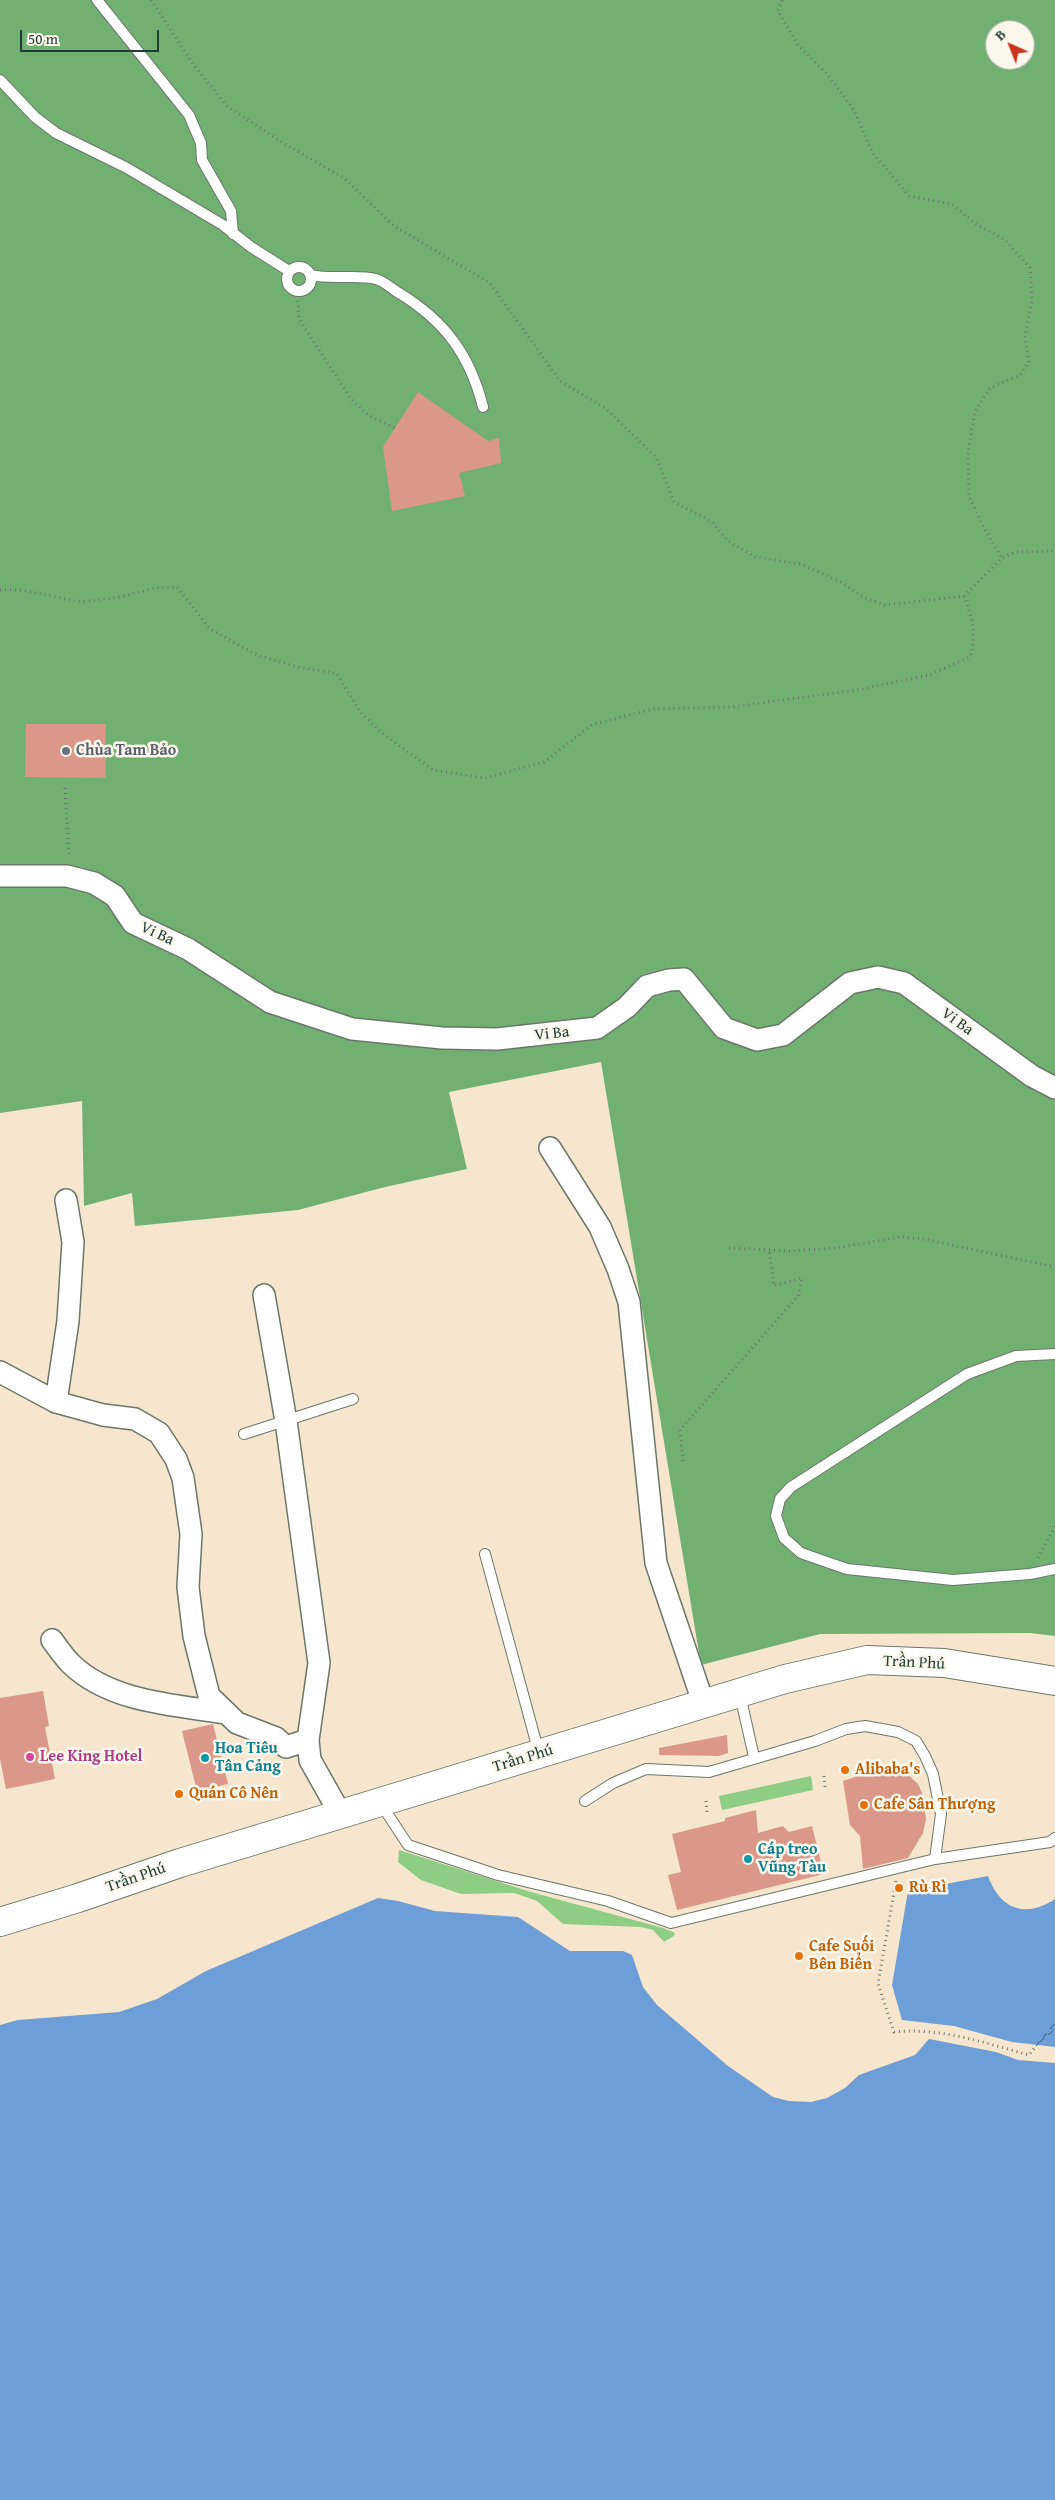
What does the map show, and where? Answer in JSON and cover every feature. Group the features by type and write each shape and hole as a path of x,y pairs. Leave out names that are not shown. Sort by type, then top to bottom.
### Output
{"main road":[{"name":"Trần Phú","path":"0,1922 180,1863 540,1754 739,1691 867,1660 944,1663 1055,1681"}],"street":[{"name":"Vi Ba","path":"0,876 67,876 94,883 115,896 133,922 188,948 270,1002 352,1029 442,1038 497,1039 597,1028 627,1007 647,986 684,980 724,1028 758,1040 783,1035 850,983 878,977 904,983 1032,1076 1055,1088"},
{"path":"550,1148 600,1227 629,1302 656,1563 671,1601 703,1702"},
{"path":"56,1402 68,1321 73,1242 66,1200"},
{"path":"264,1295 286,1421 319,1662 308,1740 310,1760 341,1814"},
{"path":"0,1372 56,1402 104,1415 135,1419 159,1433 176,1459 183,1478 191,1534 188,1587 194,1636 209,1696 237,1722 276,1738 286,1747 308,1740"},
{"path":"52,1640 72,1665 106,1687 158,1702 226,1713"}],"lane":[{"path":"97,0 189,116 201,143 202,160 231,211 233,234"},
{"path":"0,80 35,117 56,132 127,168 223,225 251,248 289,271"},
{"path":"311,275 308,287 298,291 288,285 286,277 289,271 294,267 302,267 311,275 324,278 376,279 419,305 455,341 476,382 483,407"},
{"path":"1055,1354 1016,1356 967,1374 791,1487 780,1499 776,1516 784,1538 801,1553 847,1569 953,1580 1030,1574 1055,1569"},
{"path":"244,1434 353,1399"},
{"path":"485,1554 540,1754"},
{"path":"739,1691 754,1757"},
{"path":"586,1801 613,1783 646,1769 709,1772 754,1757 815,1741 846,1729 866,1726 898,1732 916,1741 925,1756 932,1774 941,1814 935,1859"},
{"path":"380,1803 408,1845 498,1875 608,1901 671,1924 935,1859 1050,1842 1055,1838"}],"path":[{"path":"151,0 193,64 227,106 280,142 344,178 394,226 490,284 560,381 605,408 656,457 674,502 711,521 728,540 755,557 801,564 841,582 865,598 885,605 964,596 1002,558 1016,552 1055,552"},
{"path":"782,0 778,11 798,45 828,75 854,110 872,152 909,196 952,204 976,224 1005,240 1030,268 1032,299 1025,337 1029,362 1020,375 990,388 975,411 968,453 969,496 985,530 1002,558"},
{"path":"298,291 300,319 340,384 351,399 368,415 395,428"},
{"path":"0,590 21,590 81,602 120,597 154,588 177,587 210,629 257,655 298,667 337,674 361,712 382,734 433,770 485,778 544,762 593,724 654,709 731,707 791,700 929,675 970,656 974,643 972,617 964,596"},
{"path":"64,788 69,858"},
{"path":"729,1248 769,1250 836,1248 900,1237 923,1239 1055,1268"},
{"path":"683,1461 680,1430 798,1296 802,1278 774,1286 769,1250"},
{"path":"1030,1574 1055,1526"},
{"path":"824,1776 825,1787"},
{"path":"706,1801 707,1812"},
{"path":"899,1868 878,1984 894,2032 917,2029 954,2035 1029,2055 1036,2046"}],"green space":[{"path":"0,0 1055,0 1055,1636 1030,1633 820,1634 701,1665 601,1062 449,1092 467,1169 385,1187 298,1210 135,1226 132,1193 84,1206 82,1101 0,1113"},
{"path":"811,1776 813,1790 722,1810 719,1796"},
{"path":"399,1850 531,1892 663,1928 675,1933 674,1936 664,1942 653,1930 641,1927 563,1924 537,1901 514,1893 461,1894 421,1880 398,1862"}],"water":[{"path":"988,1876 999,1896 1015,1907 1024,1909 1034,1908 1055,1899 1055,2047 1012,2042 954,2026 902,2020 892,1985 908,1891"},
{"path":"378,1898 398,1901 435,1911 518,1917 570,1951 623,1951 632,1955 643,1987 657,2005 728,2066 773,2097 789,2101 811,2102 827,2098 845,2088 859,2075 915,2055 929,2039 996,2052 1018,2060 1055,2063 1055,2500 0,2500 0,2025 18,2020 119,2012 157,1999 206,1971"}],"building":[{"path":"418,392 488,441 499,438 501,463 459,473 465,496 392,511 383,447"},
{"name":"Chùa Tam Bảo","path":"26,724 106,724 106,778 25,777"},
{"path":"43,1691 49,1726 45,1727 55,1779 6,1789 0,1759 0,1698"},
{"name":"Hoa Tiêu Tân Cảng","path":"213,1724 228,1784 197,1791 182,1731"},
{"path":"727,1735 728,1753 719,1756 659,1755 659,1748"},
{"path":"879,1764 902,1769 918,1784 922,1793 926,1819 923,1833 908,1858 863,1869 860,1836 850,1825 843,1781 855,1777 856,1772"},
{"path":"756,1810 758,1833 783,1826 789,1832 812,1826 824,1874 677,1910 668,1875 681,1872 672,1834 725,1821 725,1818"}],"ferry route":[{"path":"1036,2046 1055,2023"},
{"path":"1040,2042 1055,2029"}],"place":[{"name":"Chùa Tam Bảo","path":"66,751"},
{"name":"Lee King Hotel","path":"30,1757"},
{"name":"Hoa Tiêu Tân Cảng","path":"205,1758"},
{"name":"Alibaba's","path":"845,1770"},
{"name":"Quán Cô Nên","path":"179,1794"},
{"name":"Cafe Sân Thượng","path":"864,1805"},
{"name":"Cáp treo Vũng Tàu","path":"748,1859"},
{"name":"Rù Rì","path":"899,1888"},
{"name":"Cafe Suối Bên Biển","path":"799,1956"}]}
